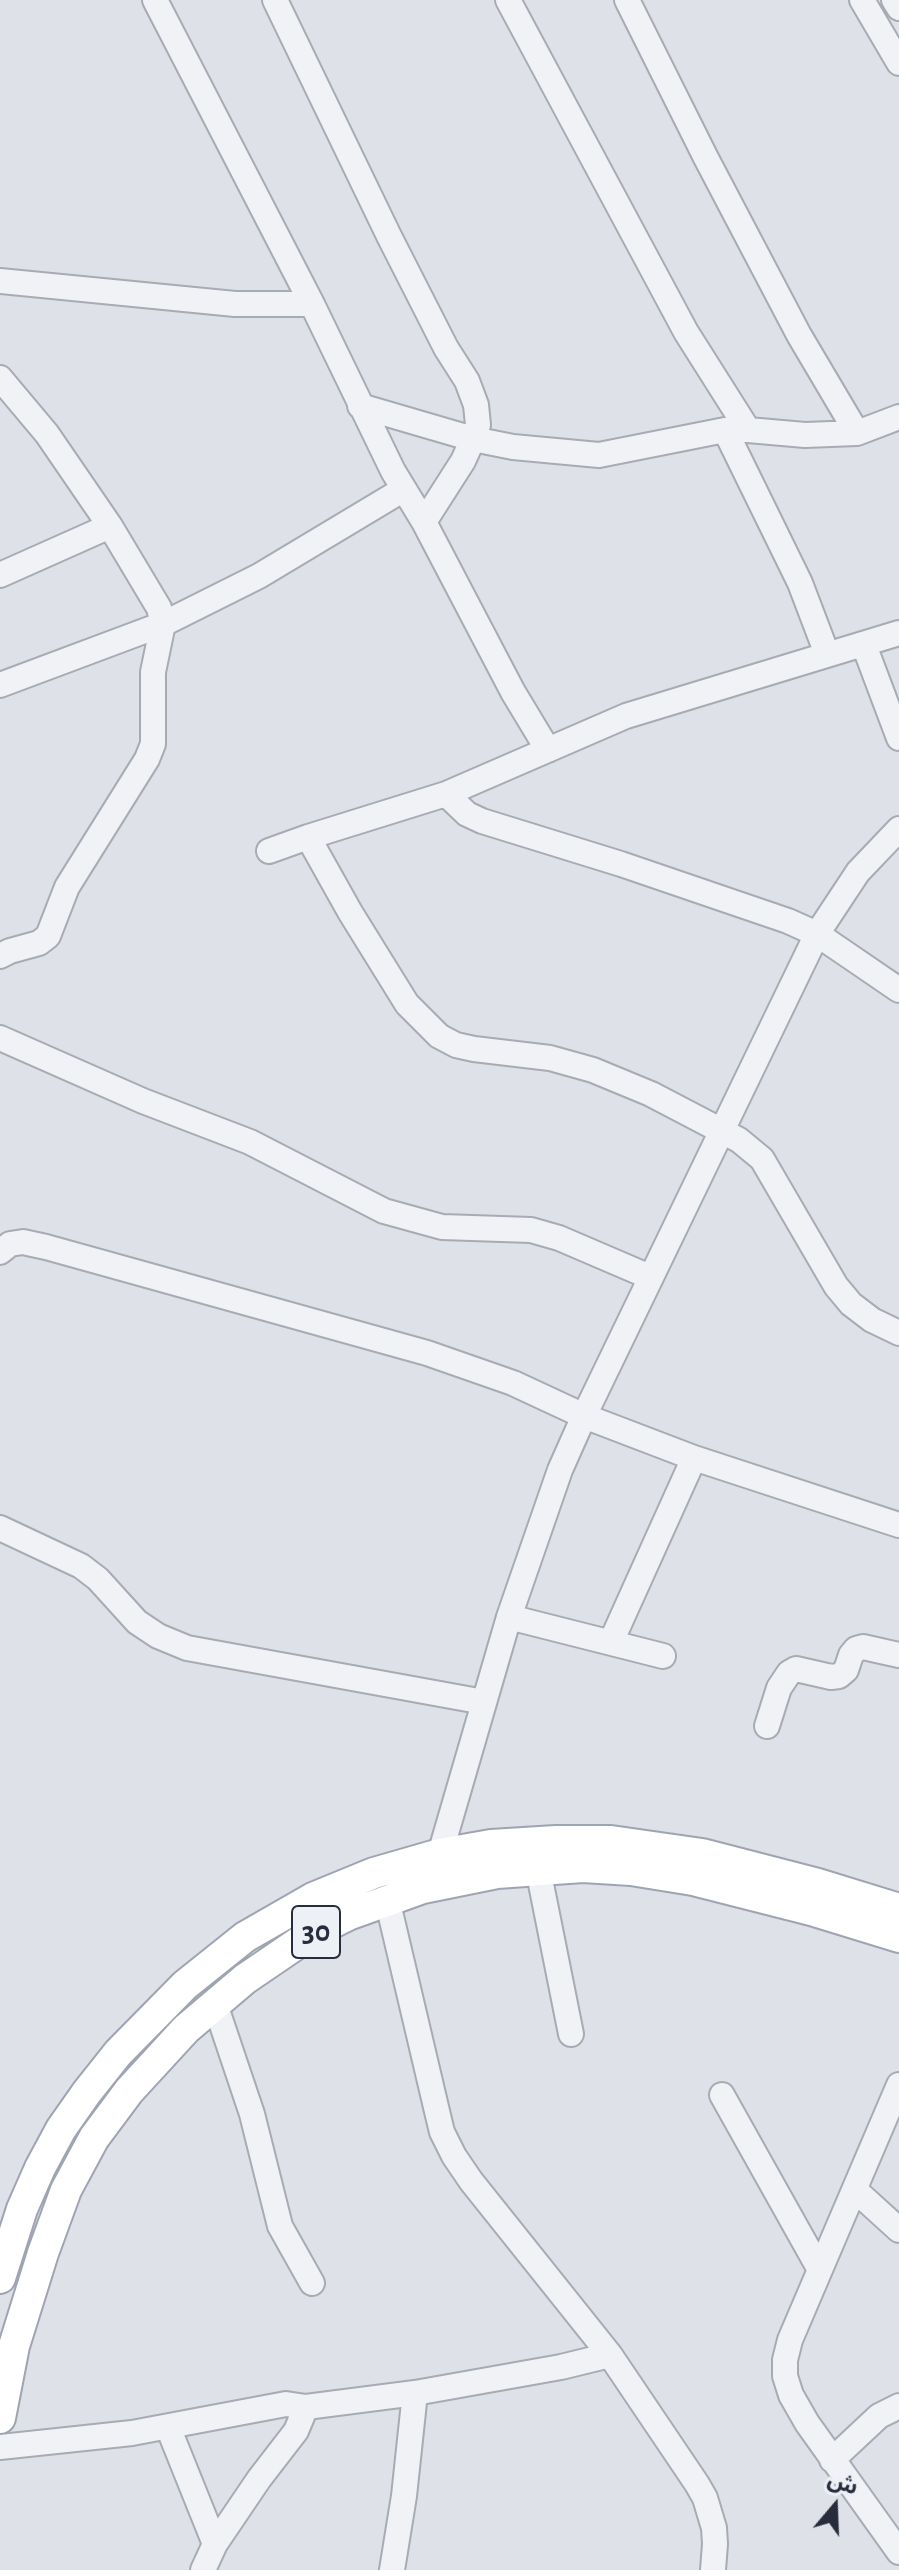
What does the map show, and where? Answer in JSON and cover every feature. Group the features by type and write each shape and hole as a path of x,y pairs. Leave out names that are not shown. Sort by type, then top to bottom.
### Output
{"main road":[{"name":"30","path":"0,2278 22,2209 61,2129 118,2053 185,1985 245,1937 313,1898 374,1873 440,1854 491,1845 611,1841 702,1854 836,1904 899,1937"},
{"name":"30","path":"0,2418 20,2326 54,2223 94,2138 129,2091 186,2029 277,1955 314,1932 387,1899 462,1879 538,1869 608,1868 660,1874 755,1895 899,1909"}],"street":[{"path":"155,0 312,304 360,406 513,692 548,750"},
{"path":"275,0 446,348 467,381 476,405 478,425 473,439 463,461 424,522"},
{"path":"508,0 737,430 827,654"},
{"path":"627,0 799,335 857,433"},
{"path":"862,0 899,63"},
{"path":"894,0 899,8"},
{"path":"0,281 235,304 312,304"},
{"path":"0,378 47,434 110,526 159,608 163,624 153,672 153,744 147,759 67,887 48,936 39,943 0,956"},
{"path":"360,406 473,439 513,447 599,455 737,430 805,435 857,433 899,417"},
{"path":"0,685 163,624 259,576 404,489"},
{"path":"0,575 110,526"},
{"path":"269,851 446,794 626,716 899,633"},
{"path":"864,645 899,738"},
{"path":"446,794 467,814 482,821 788,921 817,934 899,990"},
{"path":"440,1854 509,1617 560,1470 584,1416 817,934 858,872 899,829"},
{"path":"308,837 407,1004 439,1036 465,1047 550,1058 593,1070 651,1094 745,1144 762,1159 836,1286 851,1304 872,1320 899,1333"},
{"path":"0,1038 143,1101 250,1142 384,1211 442,1227 531,1230 559,1238 650,1277"},
{"path":"0,1252 10,1244 23,1242 46,1247 469,1367 694,1458 899,1525"},
{"path":"611,1642 694,1458"},
{"path":"0,1528 81,1566 98,1579 137,1622 158,1636 187,1648 484,1702"},
{"path":"509,1617 663,1656"},
{"path":"767,1726 779,1688 789,1673 796,1669 839,1676 846,1670 851,1655 863,1647 899,1655"},
{"path":"538,1869 571,2034"},
{"path":"387,1899 442,2132 471,2181 610,2355 705,2498 714,2528 713,2570"},
{"path":"215,2004 252,2114 280,2226 312,2283"},
{"path":"889,2570 899,2555 807,2423 791,2395 785,2376 785,2360 790,2340 899,2085"},
{"path":"722,2095 820,2270"},
{"path":"855,2190 899,2230"},
{"path":"0,2447 168,2427 275,2406 296,2404 306,2407 415,2393 561,2367 610,2355"},
{"path":"392,2570 415,2393"},
{"path":"832,2460 879,2416 899,2406"},
{"path":"203,2570 215,2544 296,2431 306,2407"},
{"path":"168,2427 215,2544"}]}
